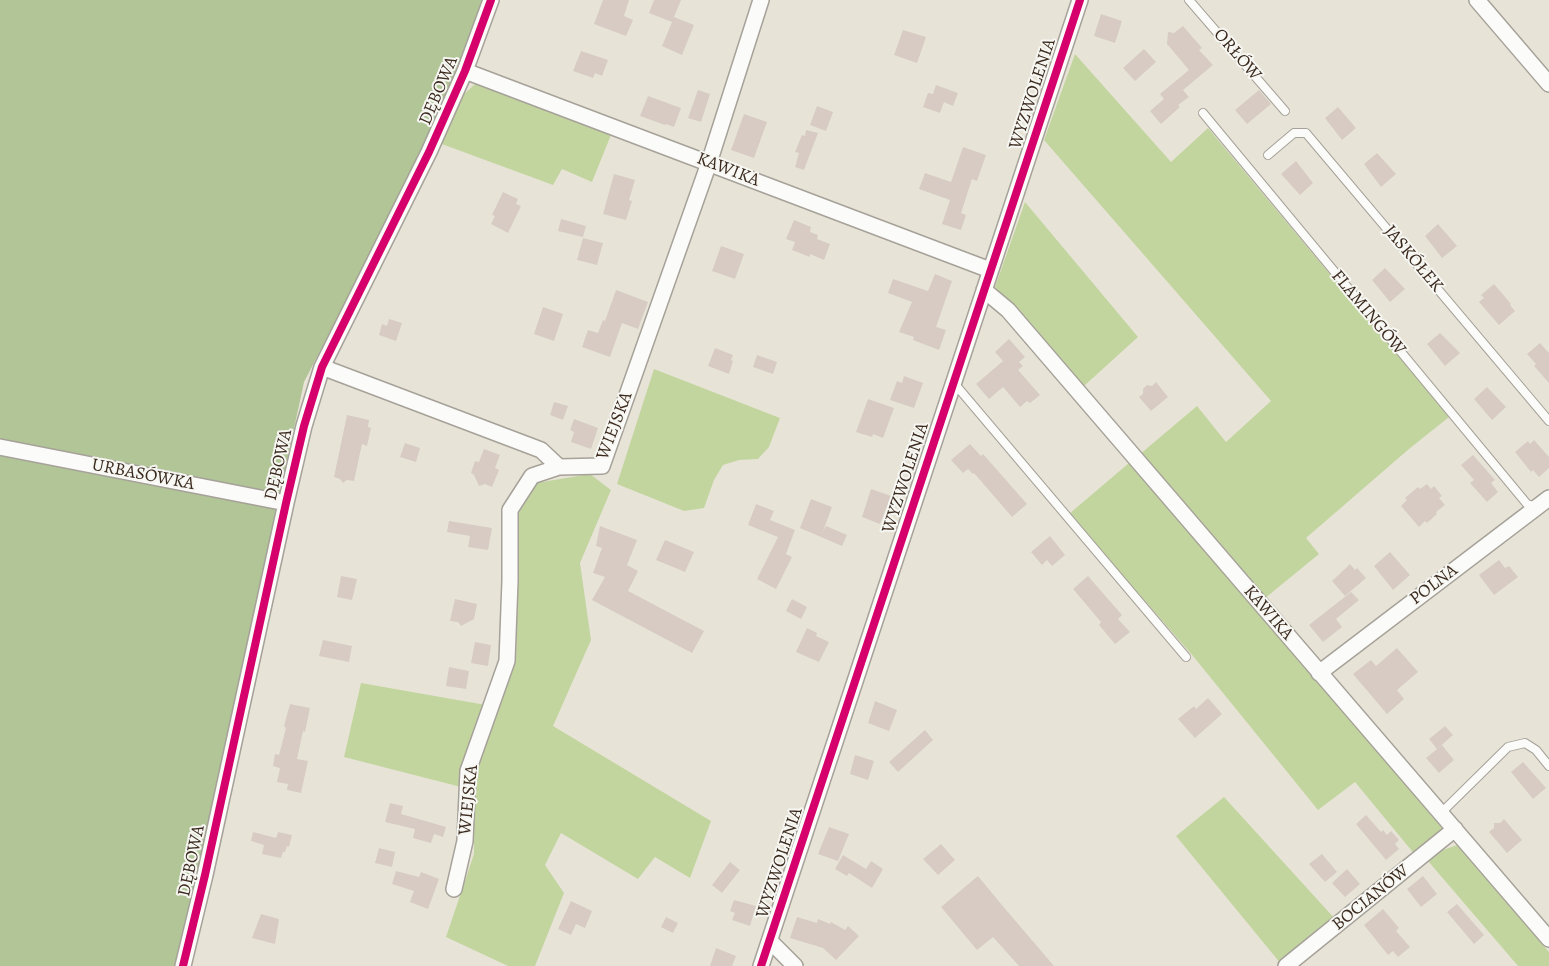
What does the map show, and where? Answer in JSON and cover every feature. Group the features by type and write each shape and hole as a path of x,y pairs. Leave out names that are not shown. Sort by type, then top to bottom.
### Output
{"street":[{"name":"DĘBOWA","path":"183,966 205,875 286,503 304,426 322,367 428,152 464,71 492,0"},
{"name":"WIEJSKA","path":"454,890 465,841 468,771 507,661 510,510 532,476 558,467 602,466 709,163 761,0"},
{"name":"WYZWOLENIA","path":"761,966 1080,0"},
{"path":"1477,0 1549,84"},
{"name":"KAWIKA","path":"464,71 990,270"},
{"name":"KAWIKA","path":"984,290 1008,310 1549,939"},
{"path":"322,367 541,450 558,467"},
{"name":"URBASÓWKA","path":"0,447 286,503"},
{"name":"POLNA","path":"1319,673 1543,502"},
{"name":"BOCIANÓW","path":"1286,966 1455,829"},
{"path":"770,941 795,966"}],"lane":[{"name":"ORŁÓW","path":"1189,0 1285,111"},
{"name":"FLAMINGÓW","path":"1203,113 1528,504 1543,502"},
{"name":"JASKÓŁEK","path":"1268,155 1294,133 1306,132 1549,421"},
{"path":"954,383 1186,657"},
{"path":"1440,813 1508,747 1525,743 1536,750 1549,766"}],"green space":[{"path":"0,0 484,0 457,71 392,212 304,382 180,966 0,966"},
{"path":"1075,54 1171,162 1208,128 1449,417 1306,538 1319,554 1264,599 1139,455 1197,406 1226,442 1271,401 1044,140"},
{"path":"475,84 613,130 592,182 562,169 553,185 439,143 462,96"},
{"path":"1025,202 1138,337 1084,386 995,287"},
{"path":"654,369 780,418 769,447 758,459 739,460 723,465 714,480 704,508 684,511 617,484"},
{"path":"1129,463 1446,830 1416,856 1355,782 1318,810 1193,656 1069,514"},
{"path":"590,474 611,490 580,563 591,640 553,726 711,821 690,878 655,857 638,879 561,833 545,865 564,893 535,966 508,966 446,937 474,854 474,771 516,662 519,513 536,483"},
{"path":"361,683 486,705 461,787 344,757"},
{"path":"1224,797 1336,920 1281,964 1176,836"},
{"path":"1457,845 1549,952 1549,966 1518,966 1428,861 1443,850"}],"building":[{"path":"603,0 629,0 624,16 633,20 626,36 594,24"},
{"path":"654,0 681,0 674,17 694,25 682,55 662,46 672,22 649,13"},
{"path":"1101,14 1122,21 1115,43 1094,36"},
{"path":"1183,26 1202,48 1199,50 1213,65 1183,90 1189,97 1178,105 1180,107 1161,124 1150,111 1164,99 1160,94 1189,70 1167,44 1168,32 1174,33"},
{"path":"903,30 926,37 917,63 894,55"},
{"path":"1144,49 1156,62 1135,81 1123,68"},
{"path":"581,51 608,60 602,76 595,73 593,78 573,71"},
{"path":"936,85 958,93 953,106 944,102 940,113 923,107 928,93 933,94"},
{"path":"698,90 710,94 701,122 688,118"},
{"path":"1259,90 1271,104 1247,124 1235,110"},
{"path":"648,96 681,108 674,127 640,116"},
{"path":"817,106 833,112 826,131 810,125"},
{"path":"1338,107 1356,128 1342,140 1325,118"},
{"path":"744,114 767,122 754,158 731,150"},
{"path":"806,130 818,133 804,170 795,167 799,153 795,152 802,135 805,136"},
{"path":"963,147 986,155 977,181 972,179 961,213 966,215 961,230 942,224 950,200 919,189 925,173 951,182"},
{"path":"1377,153 1396,174 1381,187 1364,164"},
{"path":"1296,161 1313,183 1300,195 1281,174"},
{"path":"614,174 635,180 629,200 632,201 626,220 603,214"},
{"path":"503,192 518,199 516,204 521,206 508,233 491,224 495,216 492,215"},
{"path":"561,219 586,226 583,237 558,231"},
{"path":"794,220 811,227 810,232 818,235 817,239 830,244 824,260 810,254 810,257 792,250 795,242 786,239"},
{"path":"1438,224 1457,246 1442,258 1425,236"},
{"path":"583,238 603,243 597,265 577,260"},
{"path":"721,246 744,254 735,279 712,271"},
{"path":"1385,268 1405,289 1390,302 1372,280"},
{"path":"935,274 952,281 936,327 946,330 939,350 913,340 914,337 899,332 912,302 888,293 893,279 928,291"},
{"path":"1494,284 1515,311 1499,325 1479,302 1484,298 1481,295"},
{"path":"616,290 648,302 638,329 622,323 610,357 582,347 588,330 598,333 603,320 605,321"},
{"path":"543,307 563,314 554,341 534,334"},
{"path":"389,319 402,323 396,341 379,335 382,324 387,326"},
{"path":"1440,333 1460,353 1445,366 1427,344"},
{"path":"1009,339 1025,357 1019,362 1023,366 1018,370 1040,395 1030,403 1027,401 1020,407 1003,387 989,399 976,384 1003,361 995,352"},
{"path":"1540,343 1549,353 1549,383 1534,366 1536,364 1527,354"},
{"path":"715,348 733,355 729,374 708,366"},
{"path":"757,355 777,362 773,374 753,367"},
{"path":"904,376 923,383 914,408 890,400 897,381 902,383"},
{"path":"1156,382 1168,397 1151,411 1139,397 1143,394 1143,389 1147,385 1152,386"},
{"path":"1487,387 1506,407 1492,420 1474,399"},
{"path":"868,399 894,408 883,438 873,434 872,437 856,432"},
{"path":"554,402 568,406 563,420 550,415"},
{"path":"347,415 369,420 368,427 371,428 367,446 362,444 354,481 347,480 343,483 340,479 334,477"},
{"path":"574,419 598,428 591,449 571,442 574,432 570,430"},
{"path":"1534,440 1549,457 1549,468 1539,477 1533,470 1531,472 1515,452 1528,441 1530,444"},
{"path":"405,443 420,448 416,462 400,457"},
{"path":"970,444 981,456 983,454 1027,504 1012,517 974,473 968,469 963,473 951,460"},
{"path":"484,449 500,455 495,468 499,470 492,487 485,484 479,486 474,475 471,473 475,461 479,462"},
{"path":"1473,455 1495,480 1491,483 1498,492 1487,502 1470,483 1474,480 1461,465"},
{"path":"1427,484 1431,489 1434,486 1442,496 1439,498 1445,505 1427,523 1425,521 1419,527 1401,506 1407,500 1405,498 1418,487 1420,489"},
{"path":"871,489 891,496 880,524 862,517"},
{"path":"811,499 832,507 823,531 826,526 847,535 842,546 800,528"},
{"path":"756,504 774,511 770,520 795,530 786,554 792,557 776,589 757,579 778,537 748,525"},
{"path":"449,521 492,528 488,550 468,547 470,536 447,532"},
{"path":"600,526 637,540 627,565 638,571 628,591 704,631 692,653 592,600 605,577 593,573 602,548 596,546"},
{"path":"1050,536 1065,555 1052,566 1047,560 1042,565 1031,552"},
{"path":"665,540 694,552 685,572 656,560"},
{"path":"1390,552 1410,575 1393,590 1374,566"},
{"path":"1499,560 1505,568 1509,566 1518,577 1494,595 1479,575"},
{"path":"1350,564 1355,570 1357,568 1366,578 1345,596 1332,581"},
{"path":"341,576 357,579 352,600 337,597"},
{"path":"1088,576 1122,615 1118,619 1130,632 1115,644 1099,625 1101,622 1073,589"},
{"path":"1351,592 1359,600 1336,619 1342,627 1323,642 1309,625"},
{"path":"455,599 477,604 474,619 461,626 458,622 450,621"},
{"path":"792,599 807,607 801,619 786,611"},
{"path":"807,628 817,633 816,636 829,642 819,662 796,652"},
{"path":"323,640 352,646 349,662 319,656"},
{"path":"475,642 491,645 488,666 471,663"},
{"path":"1397,648 1418,672 1397,690 1404,699 1387,714 1353,674 1371,660 1376,666"},
{"path":"449,667 469,671 466,689 446,686"},
{"path":"1208,698 1222,714 1195,738 1178,719 1194,706 1196,709"},
{"path":"875,701 897,710 889,731 868,723"},
{"path":"290,704 310,708 297,759 308,761 301,793 287,790 288,784 277,782 280,768 273,766 275,754 279,755"},
{"path":"1445,726 1453,735 1437,749 1429,739"},
{"path":"925,730 933,740 898,772 889,762"},
{"path":"1442,745 1454,760 1439,773 1426,758"},
{"path":"855,755 874,761 868,780 850,774"},
{"path":"1523,762 1546,788 1533,799 1511,772"},
{"path":"390,803 403,806 401,814 446,827 443,837 434,834 431,843 413,838 415,829 385,822"},
{"path":"1366,815 1381,832 1383,830 1387,835 1391,831 1399,840 1395,844 1399,849 1386,860 1356,824"},
{"path":"1504,819 1522,840 1507,853 1489,832 1494,828 1494,823 1500,823"},
{"path":"829,827 849,834 838,861 818,854"},
{"path":"253,832 276,838 278,832 292,835 289,847 287,846 281,858 262,854 264,845 251,841"},
{"path":"941,844 955,860 938,875 923,859"},
{"path":"379,848 395,852 392,867 375,863"},
{"path":"1322,854 1337,872 1325,882 1309,864"},
{"path":"843,855 866,869 871,861 883,869 872,888 849,873 847,876 835,869"},
{"path":"730,862 740,870 722,893 712,885"},
{"path":"1347,869 1360,884 1345,897 1332,883"},
{"path":"396,871 419,877 421,872 439,879 428,909 410,902 414,891 392,884"},
{"path":"978,876 1054,966 1019,966 993,937 977,950 941,907"},
{"path":"1423,876 1437,894 1421,907 1407,889"},
{"path":"734,900 756,906 750,926 732,920 735,913 730,911"},
{"path":"571,901 592,911 585,928 576,924 571,935 558,929"},
{"path":"1457,904 1484,935 1474,944 1447,912"},
{"path":"1383,909 1399,928 1396,931 1410,947 1398,957 1393,951 1388,955 1364,925"},
{"path":"261,914 279,919 275,944 252,938"},
{"path":"666,917 678,923 673,933 661,927"},
{"path":"797,917 817,923 818,919 830,924 831,922 845,930 848,926 859,936 836,960 823,948 790,938"},
{"path":"716,948 736,956 732,966 710,966"}],"cycle path":[{"path":"183,966 205,875 286,503 304,426 322,367 429,152 465,71 491,0"},
{"path":"761,966 1080,0"}]}
